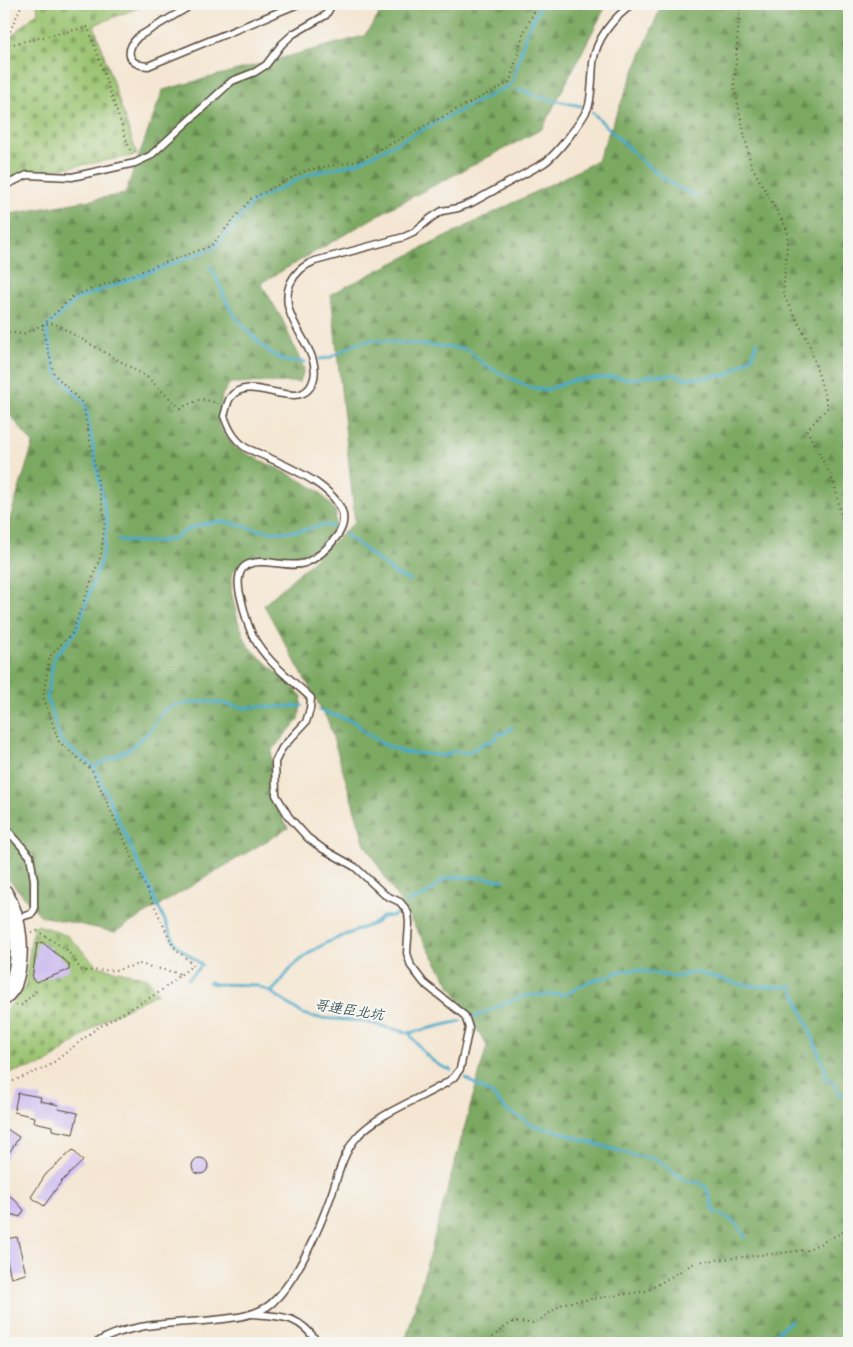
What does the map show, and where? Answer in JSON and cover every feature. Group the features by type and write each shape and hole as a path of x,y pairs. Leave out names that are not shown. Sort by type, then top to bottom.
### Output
{"street":[{"path":"4,892 16,919 19,937 13,986 4,998"}],"lane":[{"path":"190,4 186,10 138,37 132,43 129,52 132,60 139,66 148,66 298,4"},
{"path":"4,186 27,175 72,177 135,163 150,156 232,81 255,72 266,65 282,44 293,34 326,15 332,4"},
{"path":"96,1343 119,1332 137,1328 232,1318 250,1314 270,1304 283,1290 296,1270 324,1216 343,1160 355,1139 373,1123 444,1085 454,1077 461,1065 469,1028 466,1016 424,983 411,966 407,950 408,916 403,905 385,895 355,867 308,838 289,817 276,795 275,762 282,748 306,722 311,698 267,657 253,637 238,587 239,577 243,568 247,565 259,563 295,565 310,560 325,549 336,537 342,529 343,518 340,507 325,488 306,475 246,448 230,432 224,416 234,394 240,390 252,387 292,395 304,391 313,382 312,357 295,326 288,301 288,289 291,281 303,267 315,261 408,236 442,211 471,203 544,163 553,156 587,109 593,77 593,63 598,43 624,10 634,4"},
{"path":"4,826 26,850 32,861 34,910 31,914 16,919"},
{"path":"250,1314 283,1316 306,1327 318,1343"}],"path":[{"path":"4,12 11,4"},
{"path":"4,46 22,4"},
{"path":"4,332 23,334 44,323 73,296 211,246 251,199 307,170 357,161 510,82 523,34 538,4"},
{"path":"740,4 734,86 751,165 788,231 783,294 809,343 828,407 807,430 834,482 849,547"},
{"path":"4,46 88,27 135,163"},
{"path":"44,323 54,323 148,377 180,408 201,399 227,406"},
{"path":"4,1085 49,1066 96,1028 158,993 193,964 174,946 92,770 58,742 44,696 50,656 72,633 101,555 105,520 83,404 54,374 42,326 44,323"},
{"path":"30,933 37,931 67,950 82,971 117,970 140,964 181,974"},
{"path":"22,1005 36,992"},
{"path":"484,1343 512,1322 536,1323 564,1303 647,1291 696,1262 807,1250 849,1228"},
{"path":"322,1343 326,1338 341,1343"}],"green space":[{"path":"37,4 148,4 94,25 137,155 4,179 4,43 38,12"},
{"path":"387,4 607,4 542,129 387,210 261,283 282,319 304,369 300,382 230,383 222,395 218,424 235,448 319,491 336,512 335,527 320,545 305,553 281,558 257,556 243,561 233,572 231,591 238,621 248,646 302,696 299,719 272,750 269,793 288,828 115,932 41,916 4,874 4,538 33,444 4,407 4,219 10,214 125,194 163,90 364,36"},
{"path":"662,4 849,4 849,1343 405,1343 487,1046 365,844 328,721 264,605 355,522 331,294 597,161"},
{"path":"38,925 68,936 97,966 147,978 158,993 105,1019 46,1064 4,1074 4,1013 25,987 33,926"}],"building":[{"path":"42,942 69,964 69,970 36,982 32,979 37,944"},
{"path":"18,1093 41,1097 40,1101 59,1105 58,1109 78,1113 73,1134 52,1130 52,1126 34,1122 35,1117 14,1112"},
{"path":"4,1127 19,1137 4,1161"},
{"path":"73,1150 83,1161 61,1182 44,1206 31,1197 46,1174"},
{"path":"200,1158 208,1166 200,1174 192,1166"},
{"path":"4,1192 24,1210 20,1217 4,1212"},
{"path":"17,1237 26,1274 11,1278 4,1248 8,1247 6,1239"}],"waterway":[{"path":"188,979 202,965 176,945 94,767 61,741 47,697 54,657 76,632 104,551 107,522 85,404 56,372 46,328 77,299 214,248 253,202 309,174 357,163 512,84 526,34 541,4"},
{"path":"518,90 539,97 581,106"},
{"path":"592,112 645,164 675,186 696,196"},
{"path":"210,266 228,305 238,320 254,337 279,358 286,361 305,362"},
{"path":"319,359 329,358 357,343 372,340 467,349 484,364 496,371 529,387 546,390 574,380 613,377 634,379 652,375 677,375 682,378 726,376 753,355 757,342"},
{"path":"118,539 138,542 170,540 197,526 221,522 254,529 286,532 325,526 336,528"},
{"path":"345,534 397,575 410,580"},
{"path":"94,767 129,749 150,731 163,711 175,705 208,701 247,708 256,706 302,706"},
{"path":"319,710 352,721 364,732 383,744 403,752 446,756 454,751 464,753 473,750 485,742 494,740 499,733 504,734 512,727"},
{"path":"406,903 425,895 442,880 450,878 465,877 504,880"},
{"path":"271,992 293,966 312,951 328,942 375,923 382,917 394,916 400,909"},
{"name":"哥連臣北坑","path":"470,1019 522,996 567,994 590,981 608,977 619,971 637,970 675,977 695,972 739,984 776,987 792,986 826,1071 826,1079 833,1082 837,1091 849,1100"},
{"name":"哥連臣北坑","path":"209,982 215,984 255,985 271,992 303,1014 319,1018 362,1021 409,1033 461,1021"},
{"path":"409,1033 432,1060 451,1070"},
{"path":"465,1078 493,1095 507,1111 524,1119 529,1124 555,1130 636,1156 652,1158 684,1180 698,1182 705,1186 708,1191 714,1211 735,1222 746,1238"},
{"path":"764,1343 791,1321"},
{"path":"660,1343 669,1338"}]}
